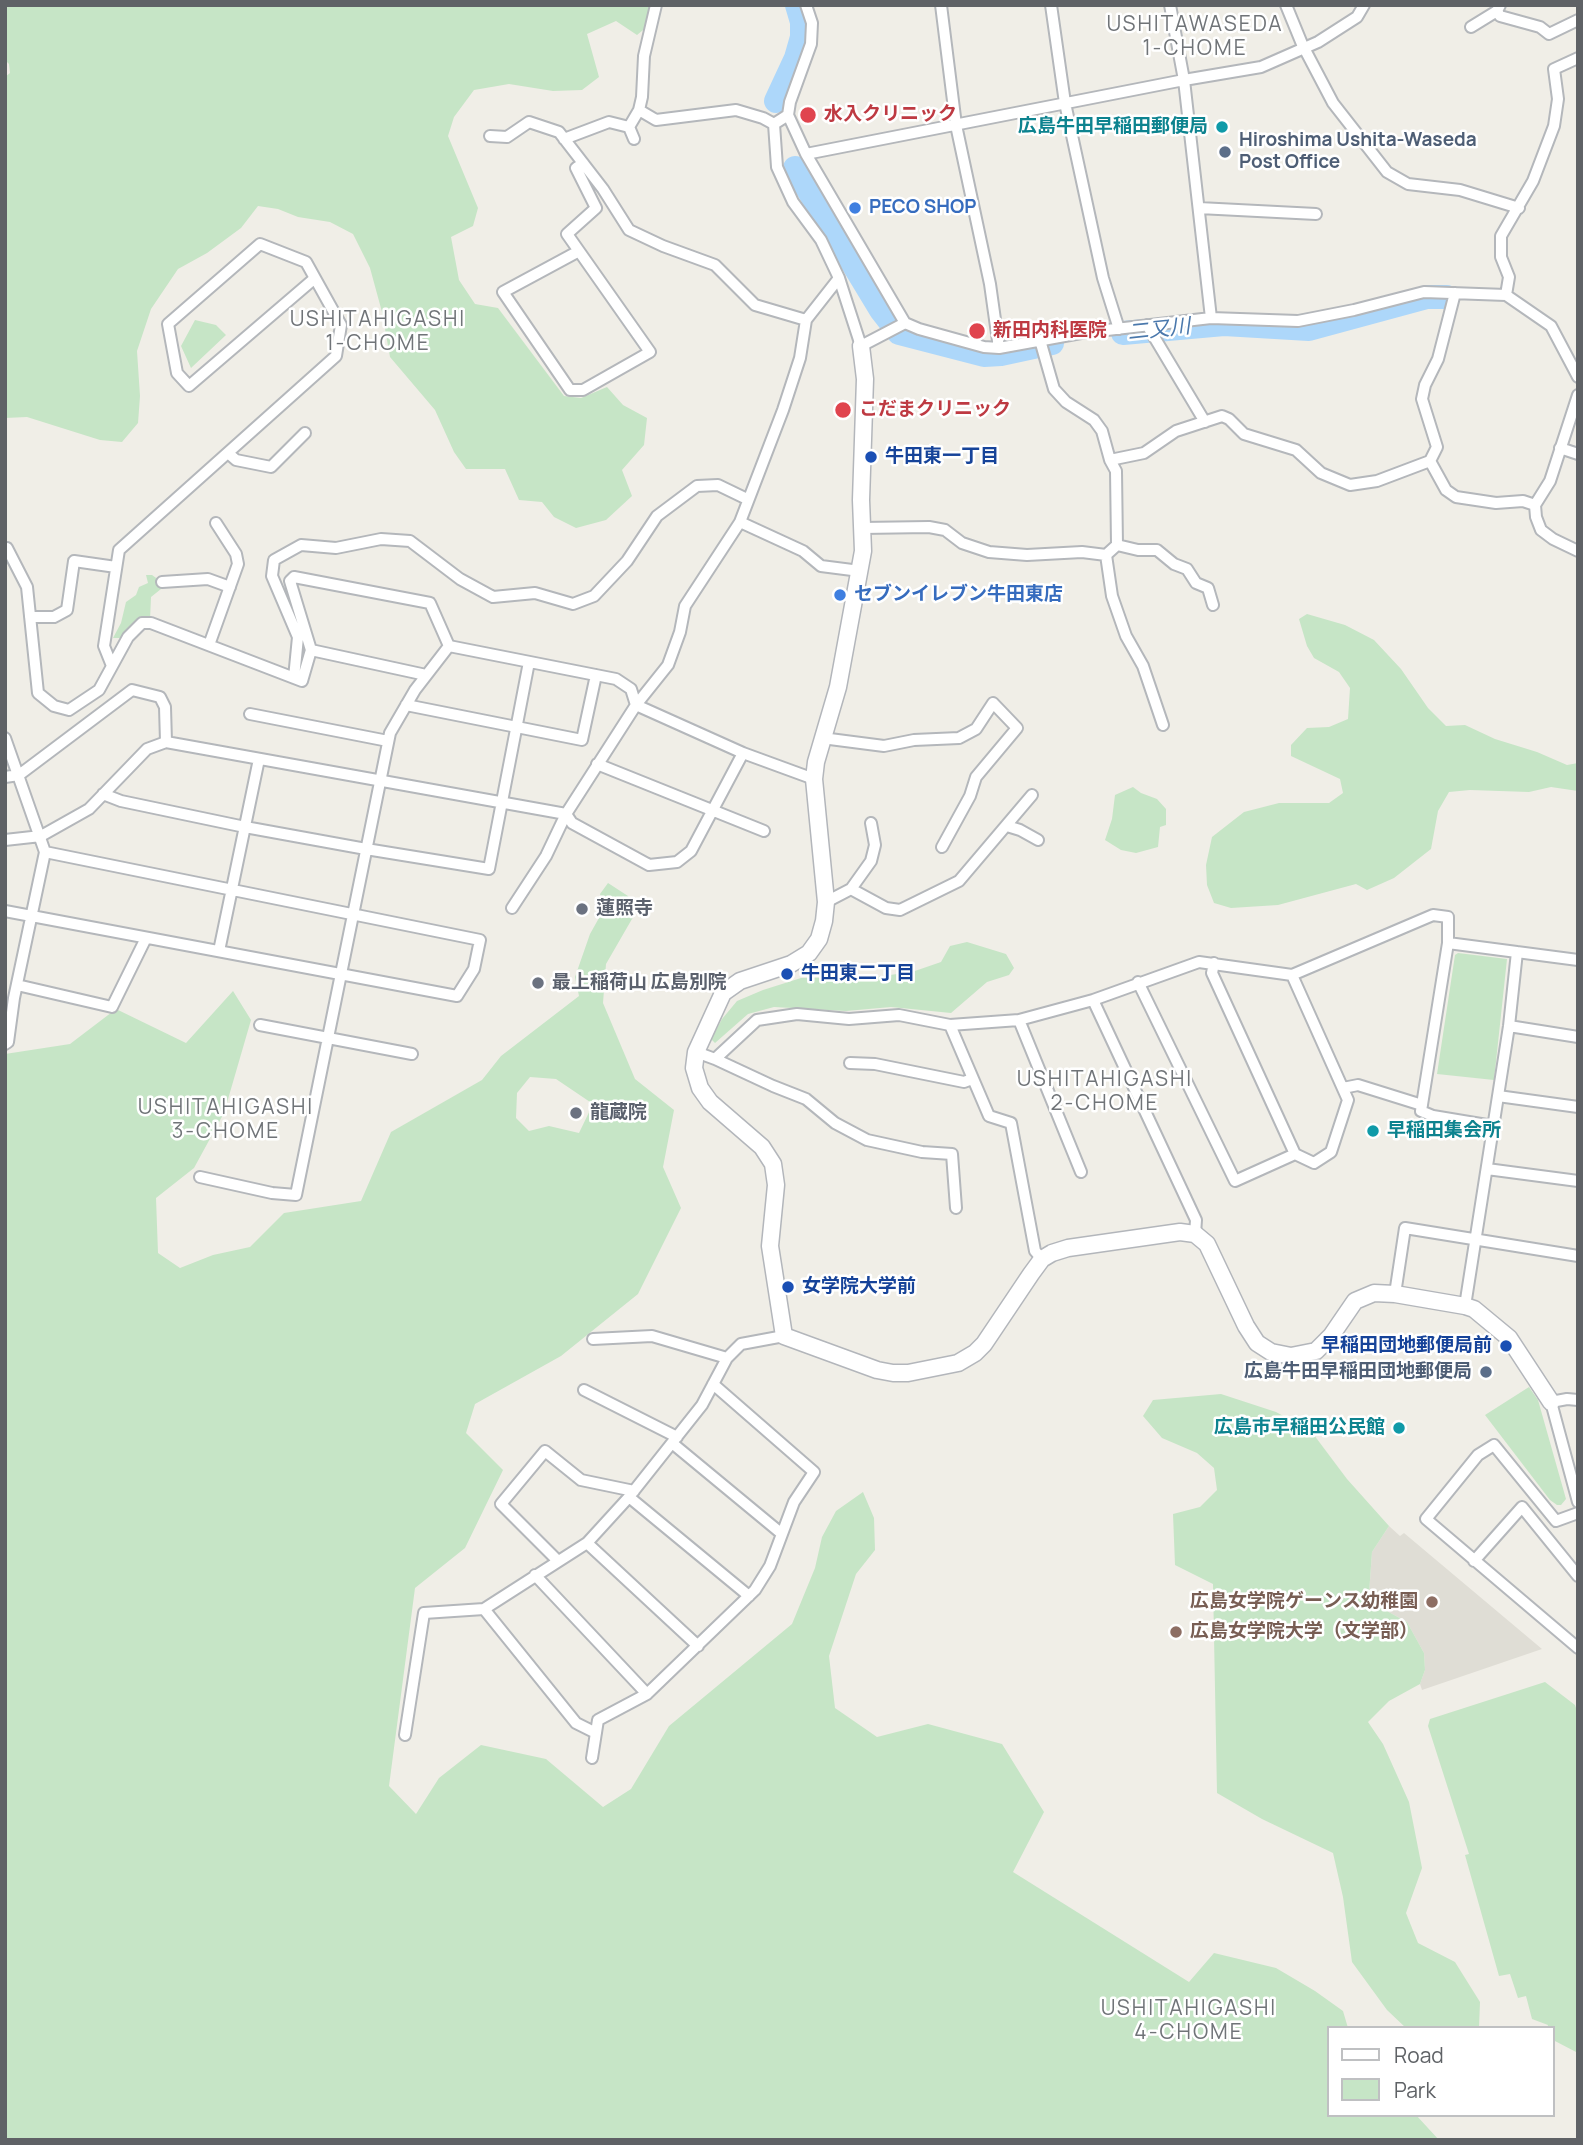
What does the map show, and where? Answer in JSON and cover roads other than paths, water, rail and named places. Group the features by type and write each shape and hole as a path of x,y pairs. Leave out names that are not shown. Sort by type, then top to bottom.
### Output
{"street":[{"path":"629,127 639,110 642,97 644,55 656,5"},
{"path":"806,5 812,23 811,44 790,102 788,115 806,155 905,323 984,347 999,348 1040,340 1211,318 1298,321 1424,292 1506,295 1551,326 1578,377"},
{"path":"941,5 956,125 990,284 999,348"},
{"path":"1051,5 1065,103 1104,278 1119,329"},
{"path":"1170,5 1184,80 1211,318"},
{"path":"1286,5 1334,103 1387,172 1408,184 1460,190 1519,208"},
{"path":"806,155 1261,67 1306,49 1357,17 1364,5"},
{"path":"1471,27 1498,8 1500,16 1541,27 1549,34 1578,20"},
{"path":"1506,295 1509,277 1501,257 1501,236 1533,181 1554,126 1558,99 1554,69 1578,58"},
{"path":"639,110 656,120 736,110 774,124"},
{"path":"774,124 788,115"},
{"path":"490,136 506,137 528,121 559,132 603,189 629,230 715,265 755,305 806,320"},
{"path":"565,139 609,122 629,127"},
{"path":"774,124 777,167 793,202 821,240 838,278 861,346 865,379 863,551 838,687 822,738 814,779 826,902 819,939 808,953 791,964 730,986 723,993 696,1052 694,1068 700,1088 710,1102 762,1147 773,1164 776,1185 769,1245 784,1336"},
{"path":"629,127 634,139"},
{"path":"579,251 503,292 570,390 583,390 650,352 579,251 567,234 596,208 576,168 583,163"},
{"path":"1199,208 1316,214"},
{"path":"112,666 104,646 119,550 336,356 341,326 315,278 306,262 260,244 168,324 177,373 189,386 315,278"},
{"path":"512,908 546,856 566,814 597,764 636,705 668,665 680,632 685,606 740,522 800,358 806,320 838,278"},
{"path":"1110,460 1144,453 1176,431 1222,416 1229,419 1244,434 1296,450 1321,473 1350,485 1377,481 1430,461 1437,447 1422,399 1425,385 1438,359 1455,293"},
{"path":"861,346 905,323"},
{"path":"1147,325 1205,422"},
{"path":"1040,340 1055,389 1066,401 1094,420 1102,431 1116,471 1118,545"},
{"path":"1578,395 1550,481 1535,505 1541,530 1553,540 1578,551"},
{"path":"228,453 236,460 271,467 304,433"},
{"path":"1560,448 1578,454"},
{"path":"1430,461 1446,490 1455,496 1496,503 1523,501 1535,505"},
{"path":"294,678 298,637 272,576 274,560 301,545 336,548 381,539 410,541 460,579 492,597 535,593 573,604 594,596 627,561 657,516 697,486 718,485 747,499"},
{"path":"740,522 803,551 821,566 860,570"},
{"path":"209,645 237,564 236,554 216,523"},
{"path":"862,528 929,527 945,530 962,543 989,552 1027,555 1082,552 1106,555 1118,545"},
{"path":"1118,545 1138,550 1157,550 1174,564 1187,569 1196,583 1208,588 1213,606"},
{"path":"5,549 7,548 27,587 38,693 54,706 69,710 99,690 128,637 142,623 151,623 302,681 311,650 290,581 294,577 430,603 449,646"},
{"path":"1106,555 1112,596 1126,636 1143,666 1163,725"},
{"path":"30,617 54,617 67,610 74,561 117,567"},
{"path":"162,582 208,579 230,587"},
{"path":"449,646 616,679 631,689 636,705 743,753 814,779"},
{"path":"201,1177 272,1193 296,1195 390,733 426,675 449,646"},
{"path":"311,650 426,675"},
{"path":"103,794 121,801 245,827 489,869 529,662"},
{"path":"406,705 582,740 596,675"},
{"path":"5,777 19,775 132,690 160,697 165,707 166,742"},
{"path":"822,738 884,746 914,740 959,738 976,729 993,703 1017,728 976,777 970,796 942,848"},
{"path":"250,714 388,741"},
{"path":"5,738 45,852 17,985 10,997 8,1042 5,1044"},
{"path":"5,840 41,836 89,808 147,749 166,742 566,814 572,822 649,865 677,862 691,851 743,753"},
{"path":"219,951 259,759"},
{"path":"597,764 764,831"},
{"path":"851,889 886,908 900,910 959,881 1032,795"},
{"path":"826,902 851,889 871,861 875,845 871,823"},
{"path":"1007,827 1020,830 1038,840"},
{"path":"5,911 457,996 474,969 480,940 45,852"},
{"path":"715,1059 757,1020 797,1014 849,1019 899,1015 950,1025 1019,1020 1093,1000 1199,962 1292,975 1433,915 1448,917 1448,943 1421,1111 1433,1116 1493,1126"},
{"path":"17,985 112,1007 146,938"},
{"path":"1448,943 1578,960"},
{"path":"1465,1306 1509,1026 1517,952"},
{"path":"1214,963 1212,973 1295,1154 1314,1163 1331,1152 1348,1100 1292,975"},
{"path":"1138,982 1235,1181 1295,1154"},
{"path":"1093,1000 1196,1220 1195,1234"},
{"path":"1019,1020 1081,1172"},
{"path":"260,1025 412,1054"},
{"path":"950,1025 989,1116 1010,1123 1035,1251 1042,1259"},
{"path":"1509,1026 1578,1037"},
{"path":"696,1052 806,1099 835,1123 867,1140 922,1152 952,1154 956,1208"},
{"path":"850,1063 875,1064 964,1082 972,1080"},
{"path":"1343,1088 1358,1085 1422,1105"},
{"path":"1498,1096 1578,1107"},
{"path":"1487,1169 1578,1181"},
{"path":"1395,1294 1405,1227 1578,1256"},
{"path":"405,1735 424,1613 484,1609 587,1543 632,1494 702,1405 727,1359 741,1344 784,1336 877,1370 893,1373 908,1373 958,1363 975,1353 984,1343 1042,1259 1068,1248 1180,1232 1195,1234 1207,1244 1246,1326 1257,1343 1271,1352 1291,1356 1316,1351 1331,1336 1356,1301 1374,1293 1395,1294 1474,1309 1510,1338 1551,1402 1578,1502"},
{"path":"593,1339 652,1336 727,1359"},
{"path":"592,1758 598,1720 647,1694 749,1596 770,1566 793,1502 814,1472 713,1384"},
{"path":"584,1390 674,1440 782,1534"},
{"path":"1551,1402 1578,1400"},
{"path":"1578,1513 1556,1521 1494,1445 1478,1455 1426,1519 1578,1648"},
{"path":"558,1561 501,1504 545,1451 581,1480 632,1494 749,1596"},
{"path":"1475,1561 1522,1507 1578,1576"},
{"path":"587,1543 698,1646"},
{"path":"535,1575 647,1694"},
{"path":"484,1609 576,1723 596,1733"}],"waterway":[{"path":"776,101 796,58 802,37 802,22 797,5"},
{"name":"二又川","path":"795,168 881,310 899,333 984,355 1052,343"},
{"name":"二又川","path":"1123,333 1224,324 1309,329 1427,297 1447,297"}],"place":[{"name":"水入クリニック","path":"808,115"},
{"name":"広島牛田早稲田郵便局","path":"1222,127"},
{"name":"Hiroshima Ushita-Waseda Post Office","path":"1225,152"},
{"name":"PECO SHOP","path":"855,208"},
{"name":"新田内科医院","path":"977,331"},
{"name":"こだまクリニック","path":"843,410"},
{"name":"牛田東一丁目","path":"871,457"},
{"name":"セブンイレブン牛田東店","path":"840,595"},
{"name":"蓮照寺","path":"582,909"},
{"name":"牛田東二丁目","path":"787,974"},
{"name":"最上稲荷山 広島別院","path":"538,983"},
{"name":"龍蔵院","path":"576,1113"},
{"name":"早稲田集会所","path":"1373,1131"},
{"name":"女学院大学前","path":"788,1287"},
{"name":"早稲田団地郵便局前","path":"1506,1346"},
{"name":"広島牛田早稲田団地郵便局","path":"1486,1372"},
{"name":"広島市早稲田公民館","path":"1399,1428"},
{"name":"広島女学院ゲーンス幼稚園","path":"1432,1602"},
{"name":"広島女学院大学（文学部）","path":"1176,1632"}],"district":[{"name":"USHITAWASEDA 1-CHOME","path":"1195,37"},
{"name":"USHITAHIGASHI 1-CHOME","path":"378,332"},
{"name":"USHITAHIGASHI 2-CHOME","path":"1105,1092"},
{"name":"USHITAHIGASHI 3-CHOME","path":"226,1120"},
{"name":"USHITAHIGASHI 4-CHOME","path":"1189,2021"}]}
